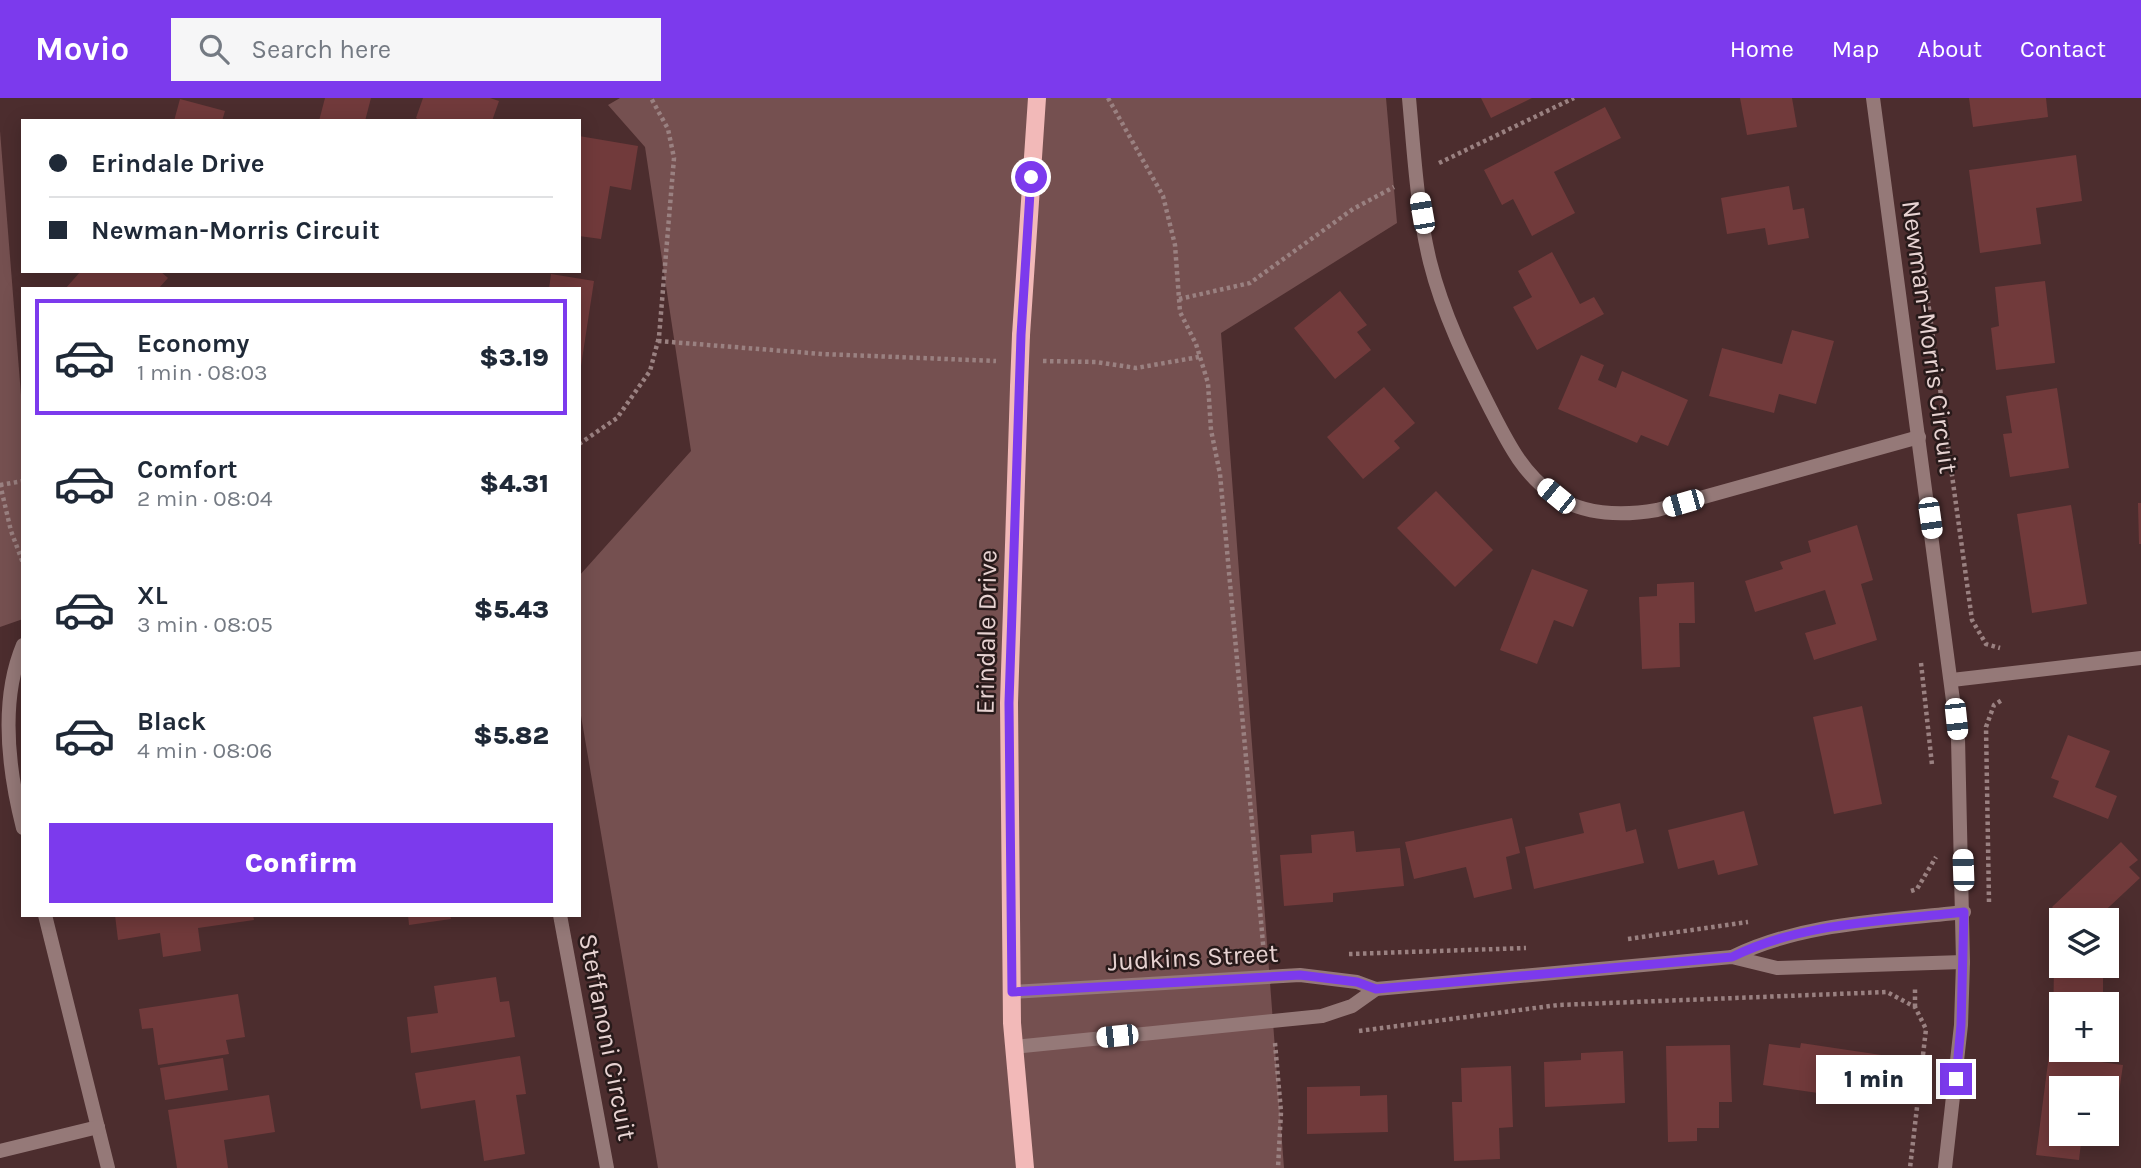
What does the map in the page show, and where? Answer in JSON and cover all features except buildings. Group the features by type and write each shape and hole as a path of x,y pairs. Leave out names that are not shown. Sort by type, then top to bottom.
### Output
{"main road":[{"name":"Erindale Drive","path":"1025,1168 1012,992 1009,703 1021,335 1037,98"}],"street":[{"path":"1409,98 1430,263 1455,336 1510,446 1528,474 1556,496 1589,510 1624,515 1657,510 1919,438"},
{"name":"Newman-Morris Circuit","path":"1872,98 1958,738 1964,912 1963,962 1961,1025 1945,1168"},
{"path":"21,649 10,669 1,713 10,780 21,821"},
{"path":"1952,680 2141,658"},
{"name":"Judkins Street","path":"1732,957 1752,947 1821,929 1964,912"},
{"path":"46,917 108,1168"},
{"name":"Steffanoni Circuit","path":"560,917 607,1168"},
{"name":"Judkins Street","path":"1012,992 1300,975 1357,982 1376,989 1732,957 1777,968 1963,962"},
{"name":"Judkins Street","path":"1014,1047 1322,1016 1352,1006 1376,989"},
{"path":"0,1151 98,1127"}],"path":[{"path":"581,443 617,418 650,371 658,341 674,158 668,129 651,98"},
{"path":"1108,98 1163,196 1175,245 1180,312 1208,383 1211,430 1220,474 1266,977"},
{"path":"1179,299 1250,282 1353,209 1417,174 1574,98"},
{"path":"1921,249 1972,621 1986,643 2009,651"},
{"path":"658,341 822,354 1002,361"},
{"path":"1029,361 1097,362 1136,368 1199,357"},
{"path":"21,481 0,486 21,558"},
{"path":"1920,661 1932,770"},
{"path":"1989,905 1986,727 1994,705 2004,698"},
{"path":"1905,894 1916,889 1939,850"},
{"path":"1621,940 1758,920"},
{"path":"1343,954 1528,948"},
{"path":"1264,955 1277,955"},
{"path":"1356,1032 1558,1005 1887,992 1915,1007 1926,1029 1910,1168"},
{"path":"1271,1021 1281,1112 1278,1168"},
{"path":"1275,1042 1288,1041"}],"shaded area":[{"path":"620,98 1386,98 1397,223 1221,333 1284,1168 658,1168 581,716 581,574 691,451 645,147 608,105"},
{"path":"0,131 21,395 21,620 0,627"}],"route":[{"path":"1031,177 1021,335 1009,703 1012,992 1300,975 1357,982 1376,989 1732,957 1752,947 1821,929 1964,912 1961,1025 1956,1079"}]}
